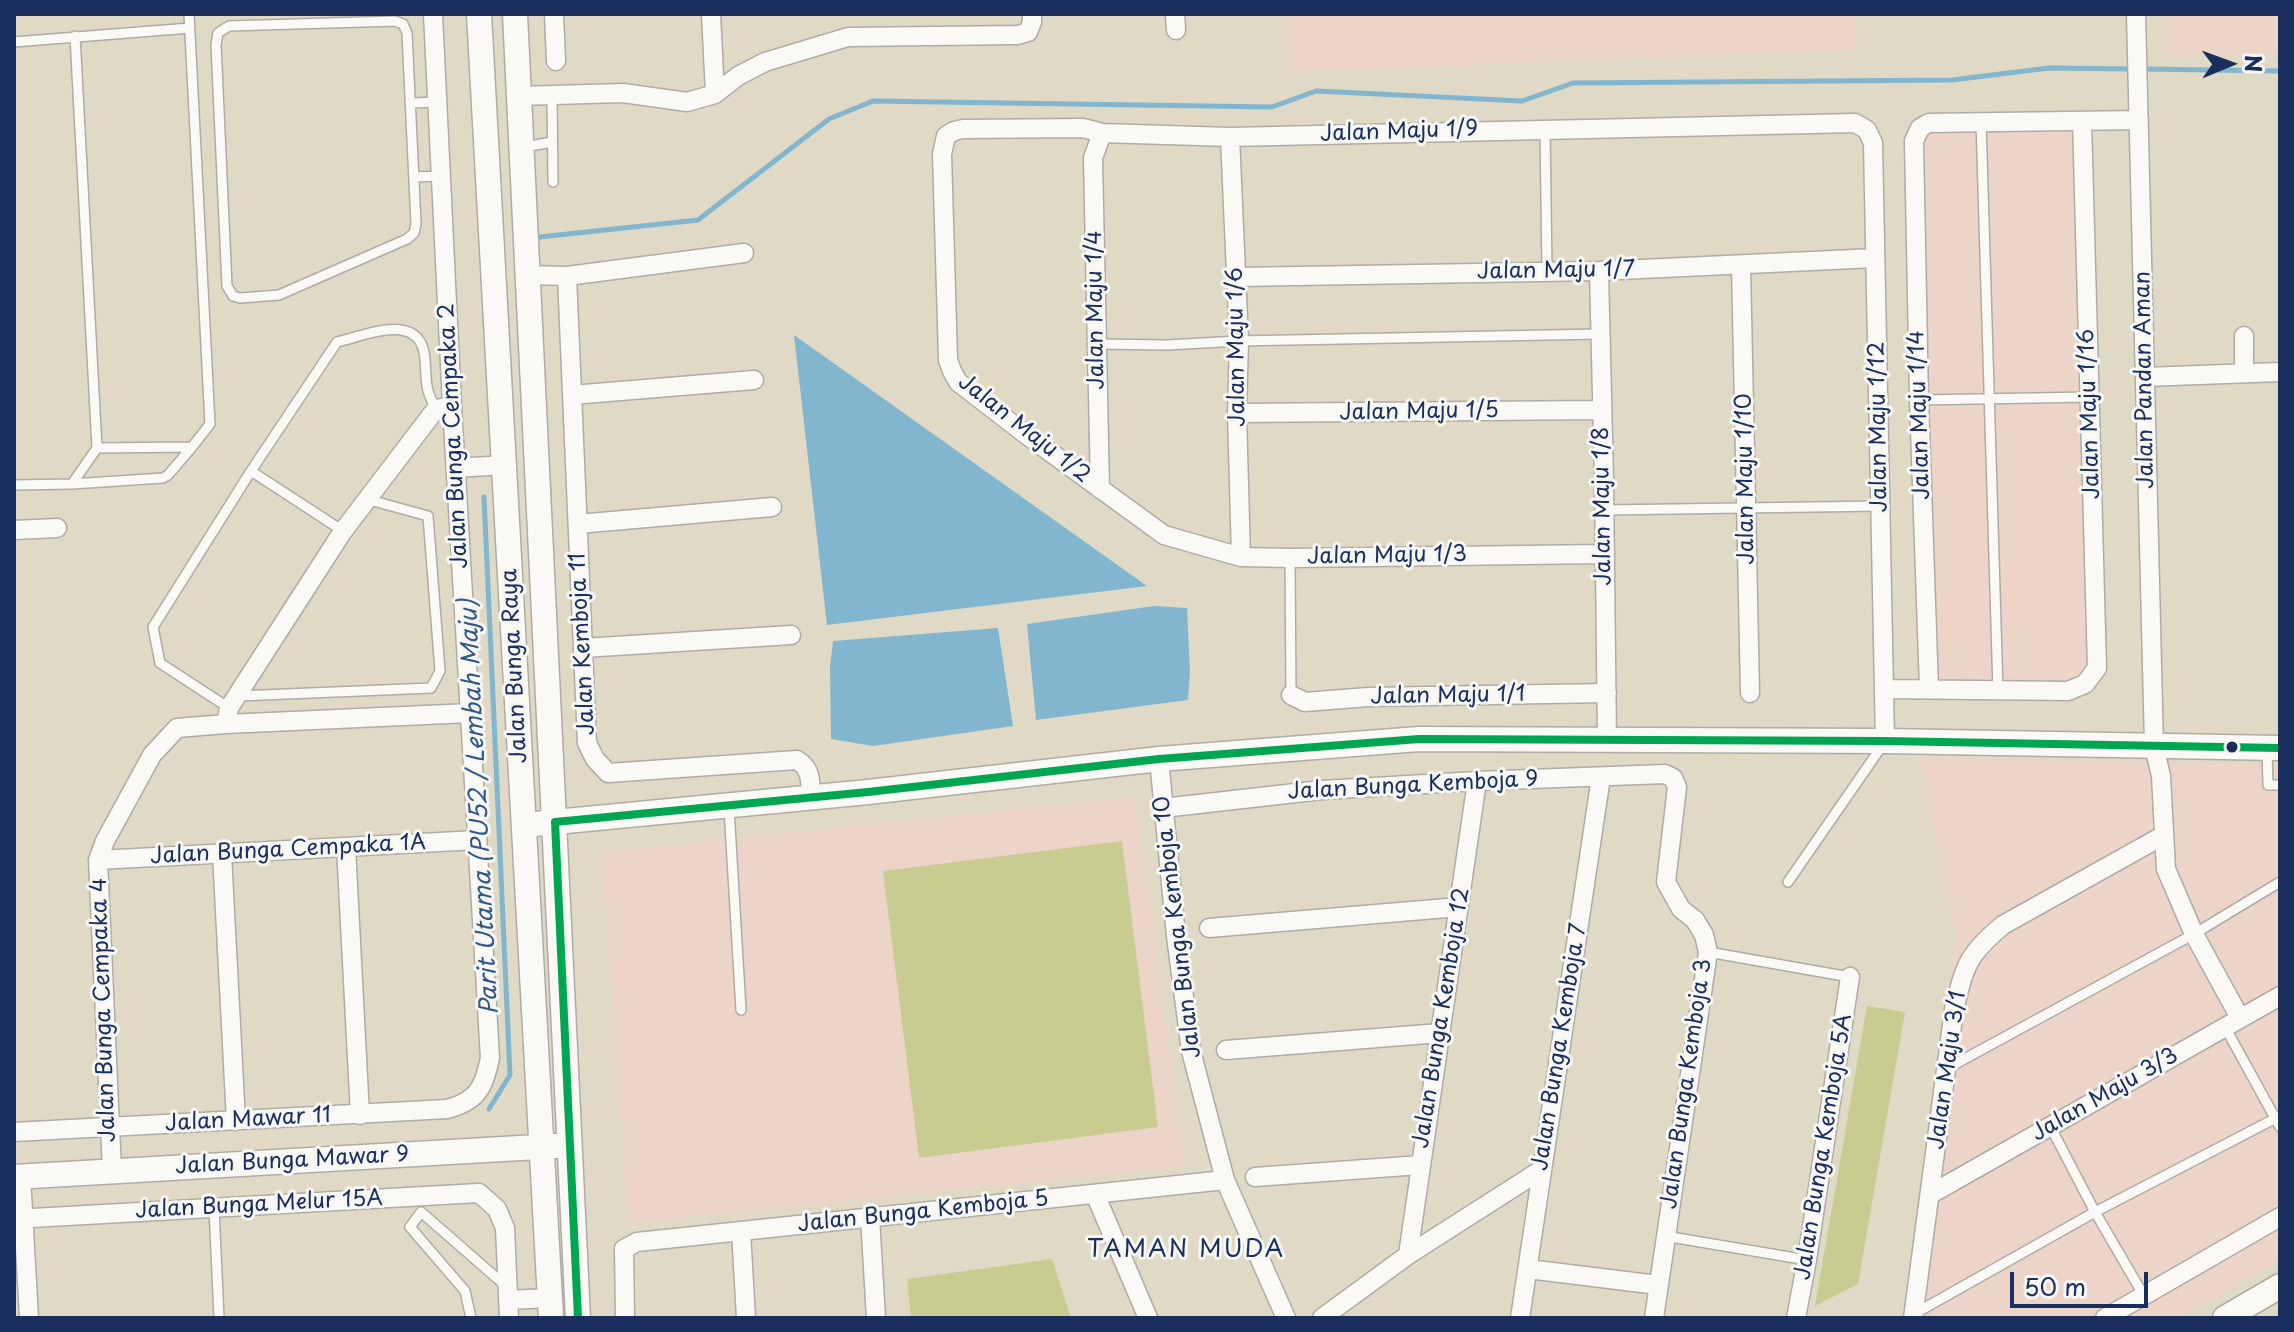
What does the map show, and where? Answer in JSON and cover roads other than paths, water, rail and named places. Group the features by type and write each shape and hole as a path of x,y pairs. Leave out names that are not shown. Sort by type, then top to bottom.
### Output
{"street":[{"name":"Jalan Bunga Cempaka 2","path":"433,14 440,176 444,407 456,468 490,1058 486,1078 477,1094"},
{"name":"Jalan Bunga Raya","path":"479,14 551,1308"},
{"name":"Jalan Bunga Raya","path":"515,14 520,147 531,275 578,1318"},
{"path":"554,14 556,61"},
{"path":"711,14 715,94"},
{"name":"Jalan Pandan Aman","path":"2136,14 2154,746 2161,776 2166,869 2232,1023"},
{"path":"518,96 623,93 687,102 715,94 738,76 765,62 848,37 1018,35 1028,32 1032,18"},
{"path":"1981,121 2139,120"},
{"name":"Jalan Maju 1/14","path":"1929,689 1914,141 1920,128 1929,123 1981,121"},
{"name":"Jalan Maju 1/16","path":"1998,691 2068,691 2085,684 2097,668 2082,121"},
{"name":"Jalan Maju 1/9","path":"946,136 954,131 992,129 1083,128 1102,133 1230,137 1855,123"},
{"name":"Jalan Maju 1/12","path":"1855,123 1867,130 1873,143 1885,741"},
{"name":"Jalan Maju 1/4","path":"1100,489 1093,158 1102,133"},
{"name":"Jalan Maju 1/2","path":"946,136 942,154 948,360 958,382 1100,489 1164,535 1173,537"},
{"name":"Jalan Maju 1/6","path":"1230,137 1239,341 1237,413 1241,557"},
{"path":"531,275 563,276 744,253"},
{"name":"Jalan Maju 1/7","path":"1237,277 1599,271 1875,258"},
{"name":"Jalan Maju 1/10","path":"1741,265 1750,693"},
{"name":"Jalan Maju 1/8","path":"1599,271 1607,741"},
{"name":"Jalan Kemboja 11","path":"563,276 572,395 587,743 595,759 608,773 797,760 810,772 811,797"},
{"path":"2244,336 2244,373"},
{"path":"2145,377 2280,372"},
{"path":"572,395 754,380"},
{"path":"231,709 343,531 444,407"},
{"name":"Jalan Maju 1/5","path":"1237,413 1601,410"},
{"path":"456,468 504,465"},
{"path":"578,524 772,507"},
{"path":"14,530 57,528"},
{"name":"Jalan Maju 1/3","path":"1173,537 1241,557 1604,554"},
{"path":"583,648 791,635"},
{"path":"1884,689 1998,691"},
{"name":"Jalan Maju 1/1","path":"1291,695 1305,702 1368,697 1607,693"},
{"path":"231,709 470,713"},
{"name":"Jalan Bunga Cempaka 4","path":"112,1171 98,860 105,841 152,755 177,728 231,709"},
{"path":"524,825 1159,759 1419,739 1885,741 2273,748"},
{"name":"Jalan Bunga Kemboja 10","path":"1159,759 1191,1051 1225,1180 1286,1318"},
{"name":"Jalan Bunga Kemboja 9","path":"1163,808 1322,790 1665,774"},
{"name":"Jalan Bunga Kemboja 3","path":"1654,1318 1708,952 1704,935 1695,920 1681,909 1666,882 1677,787 1673,778 1665,774"},
{"name":"Jalan Bunga Kemboja 7","path":"1520,1318 1601,777"},
{"name":"Jalan Bunga Kemboja 12","path":"1408,1255 1477,781"},
{"name":"Jalan Maju 3/1","path":"1913,1316 1954,1010 1964,967 1981,943 2003,925 2164,835"},
{"name":"Jalan Bunga Cempaka 1A","path":"98,860 477,840"},
{"path":"346,847 360,1115"},
{"path":"222,854 236,1121"},
{"path":"1209,928 1459,907"},
{"name":"Jalan Bunga Kemboja 5A","path":"1796,1318 1850,977"},
{"name":"Jalan Maju 3/3","path":"1931,1194 2280,996"},
{"path":"1226,1050 1440,1033"},
{"name":"Jalan Mawar 11","path":"14,1132 447,1109 463,1105 477,1094"},
{"name":"Jalan Bunga Mawar 9","path":"17,1176 570,1145"},
{"path":"1255,1177 1420,1165"},
{"path":"1322,1318 1408,1255 1541,1170"},
{"path":"17,1176 18,1219 29,1318"},
{"name":"Jalan Bunga Kemboja 5","path":"625,1318 624,1249 637,1242 1225,1180"},
{"name":"Jalan Bunga Melur 15A","path":"18,1219 214,1208 420,1204 479,1193 497,1209 505,1228 508,1302"},
{"path":"1095,1194 1148,1318"},
{"path":"870,1217 876,1318"},
{"path":"2105,1318 2280,1217"},
{"path":"741,1231 746,1318"},
{"path":"1528,1269 1658,1285"},
{"path":"2225,1318 2280,1286"},
{"path":"508,1302 551,1308"}],"lane":[{"path":"14,485 163,478 210,424 189,14"},
{"path":"395,21 403,24 407,33 411,103 414,233 407,239 279,295 233,296 227,286 216,45 218,33 229,26 395,21"},
{"path":"14,42 190,28"},
{"path":"72,484 97,448 75,36"},
{"path":"552,96 553,182"},
{"path":"411,103 437,102"},
{"path":"1981,121 1998,691"},
{"path":"1545,129 1547,271"},
{"path":"520,147 552,142"},
{"path":"414,177 440,176"},
{"path":"366,499 428,516 440,671 431,688 231,709 160,663 153,627 337,342 393,329 417,336 423,346 426,390 444,407"},
{"path":"1097,344 1599,334"},
{"path":"1919,400 2090,397"},
{"path":"97,448 192,447"},
{"path":"251,471 343,531"},
{"path":"1605,510 1881,506"},
{"path":"1290,558 1291,695"},
{"path":"1788,882 1885,741"},
{"path":"2273,748 2268,785 2280,785"},
{"path":"729,805 741,1010"},
{"path":"1946,1069 2194,934 2280,882"},
{"path":"1708,952 1850,977"},
{"path":"1913,1316 2095,1212 2278,1120 2232,1023"},
{"path":"2050,1126 2144,1296"},
{"path":"471,1318 465,1291 410,1227 420,1204 508,1302"},
{"path":"214,1208 219,1318"},
{"path":"1665,1236 1807,1260"}],"water":[{"path":"794,335 1147,586 827,625"},
{"path":"1154,606 1187,608 1188,700 1036,720 1027,624"},
{"path":"998,628 1013,726 873,746 831,739 830,667 833,641"}],"waterway":[{"path":"540,237 698,220 829,119 873,101 1272,107 1316,91 1522,101 1573,83 1952,80 2049,68 2132,69"},
{"path":"2142,69 2280,71"},
{"name":"Parit Utama (PU52 / Lembah Maju)","path":"484,497 510,1075 489,1109"}],"district":[{"name":"TAMAN MUDA","path":"1186,1250"}]}
